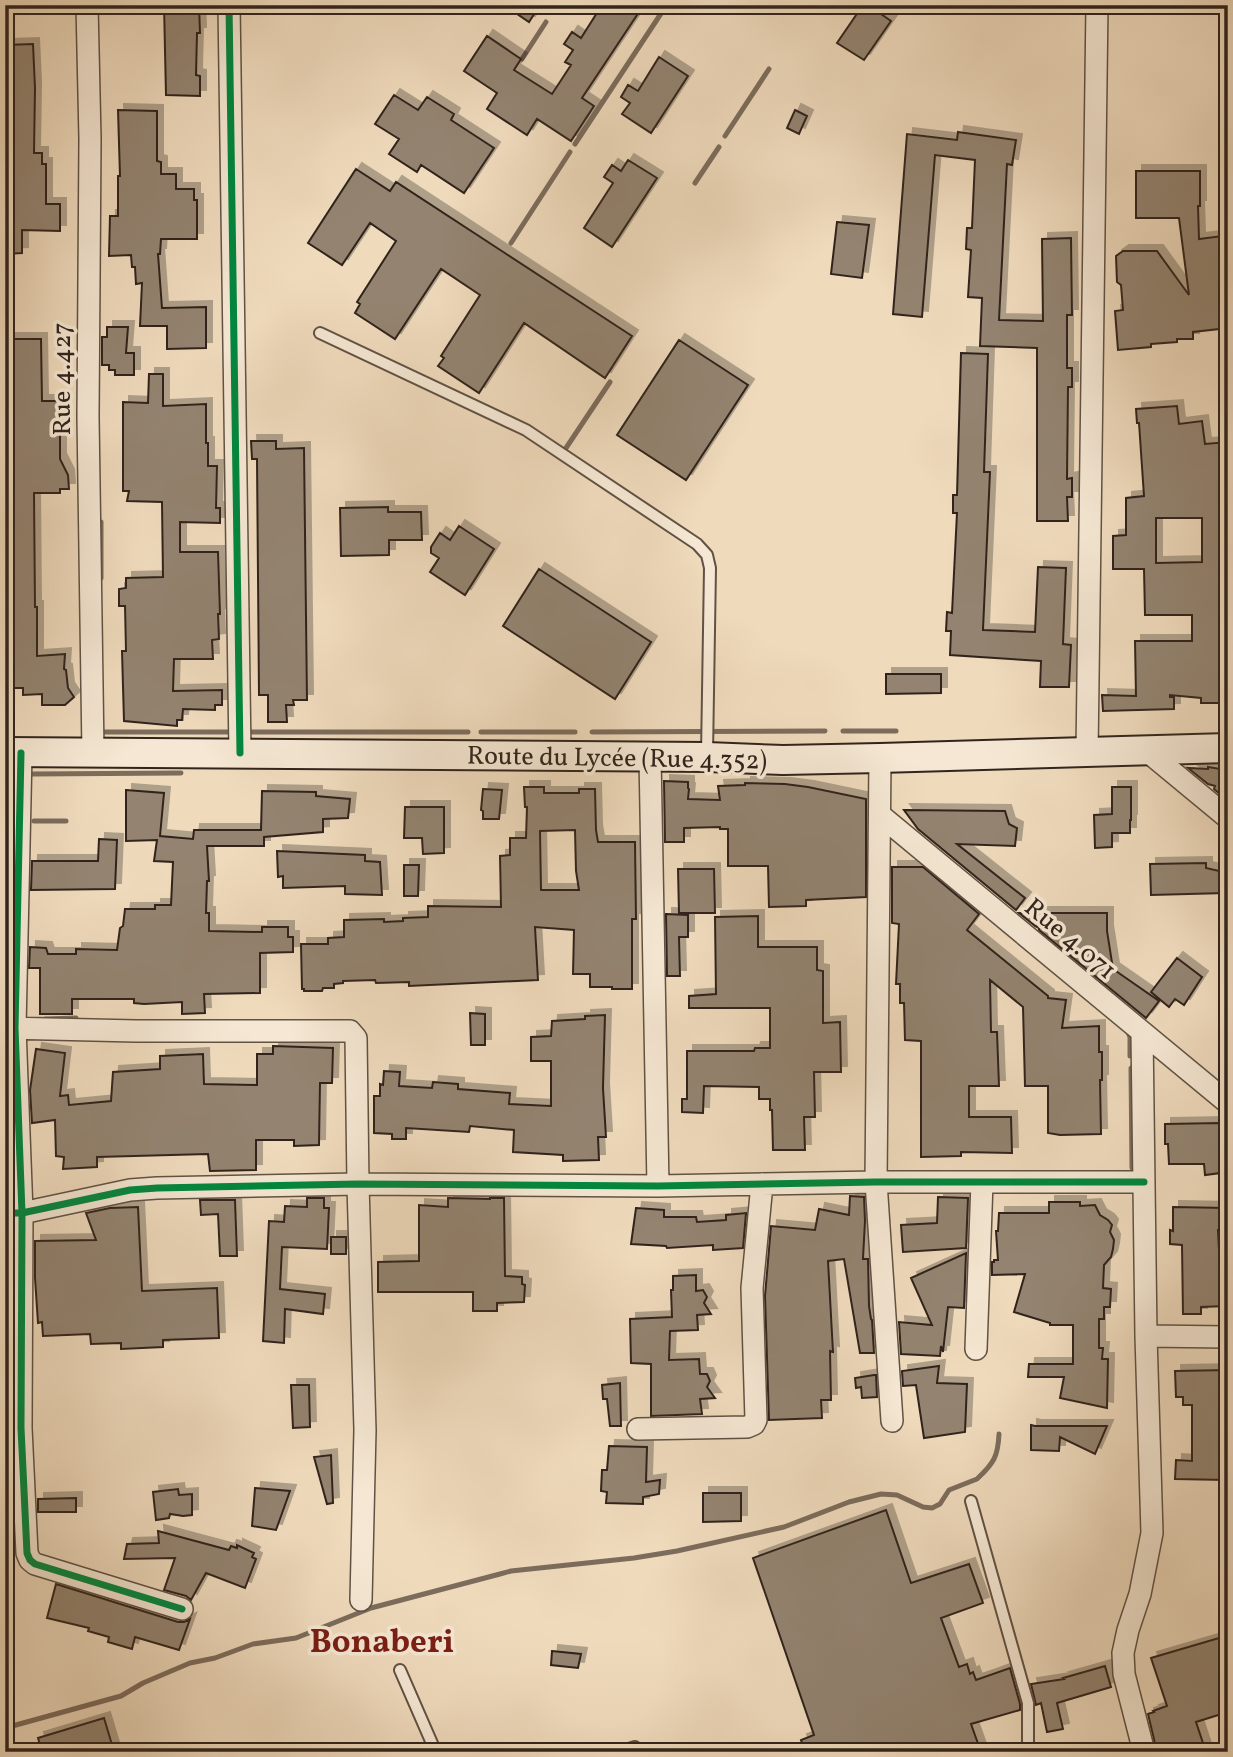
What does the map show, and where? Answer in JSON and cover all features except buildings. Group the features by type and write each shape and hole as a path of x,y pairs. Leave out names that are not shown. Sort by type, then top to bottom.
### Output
{"main road":[{"name":"Route du Lycée (Rue 4.352)","path":"13,752 707,757 783,760 1228,748"}],"street":[{"name":"Rue 4.427","path":"87,5 90,139 88,417 93,753"},
{"path":"229,5 240,753"},
{"path":"1087,752 1097,5"},
{"path":"1147,751 1228,818"},
{"path":"13,752 10,1028 14,1213 13,1429 27,1553 35,1564 182,1609"},
{"path":"650,757 658,1186"},
{"path":"880,758 876,1182 891,1421"},
{"name":"Rue 4.071","path":"880,815 1228,1103"},
{"path":"10,1028 350,1031 356,1038 365,1430 361,1600"},
{"path":"1142,1033 1152,1533 1140,1594 1123,1653 1124,1674 1143,1752"},
{"path":"14,1213 130,1190 170,1188 358,1184 658,1186 876,1182 1144,1182"},
{"path":"976,1349 982,1182"},
{"path":"638,1429 747,1427 754,1424 753,1279 762,1184"},
{"path":"1146,1336 1228,1338"}],"lane":[{"path":"320,333 526,430 697,544 707,555 710,568 707,757"},
{"path":"971,1501 1028,1703 1028,1752"},
{"path":"400,1670 438,1752"},
{"path":"620,1752 635,1746"}],"waterway":[{"path":"575,144 662,12 653,5"},
{"path":"522,59 546,22"},
{"path":"725,136 769,69"},
{"path":"695,183 719,147"},
{"path":"511,243 570,152"},
{"path":"564,451 610,382"},
{"path":"101,522 101,578"},
{"path":"592,732 825,731"},
{"path":"843,731 896,731"},
{"path":"100,732 231,732"},
{"path":"248,732 297,732"},
{"path":"296,732 468,732"},
{"path":"481,732 575,732"},
{"path":"32,774 181,773"},
{"path":"5,807 5,838"},
{"path":"34,821 66,821"},
{"path":"45,1019 76,1018"},
{"path":"1127,1030 1130,1037 1130,1056"},
{"path":"1131,1068 1132,1168"},
{"path":"978,1478 994,1459 999,1434"},
{"path":"5,1728 121,1696 143,1683 190,1663 215,1658 253,1644 296,1638 371,1608 511,1571 677,1551 784,1527 849,1502 881,1494 897,1495 923,1507 932,1508 940,1504 949,1490 977,1479"}],"cycle path":[{"path":"229,5 240,753"},
{"path":"21,753 15,1028 22,1213 21,1428 27,1553 35,1564 182,1609"},
{"path":"5,1213 22,1213 130,1190 157,1188 358,1184 658,1186 876,1182 1144,1182"}],"district":[{"name":"Bonaberi","path":"382,1640"}]}
